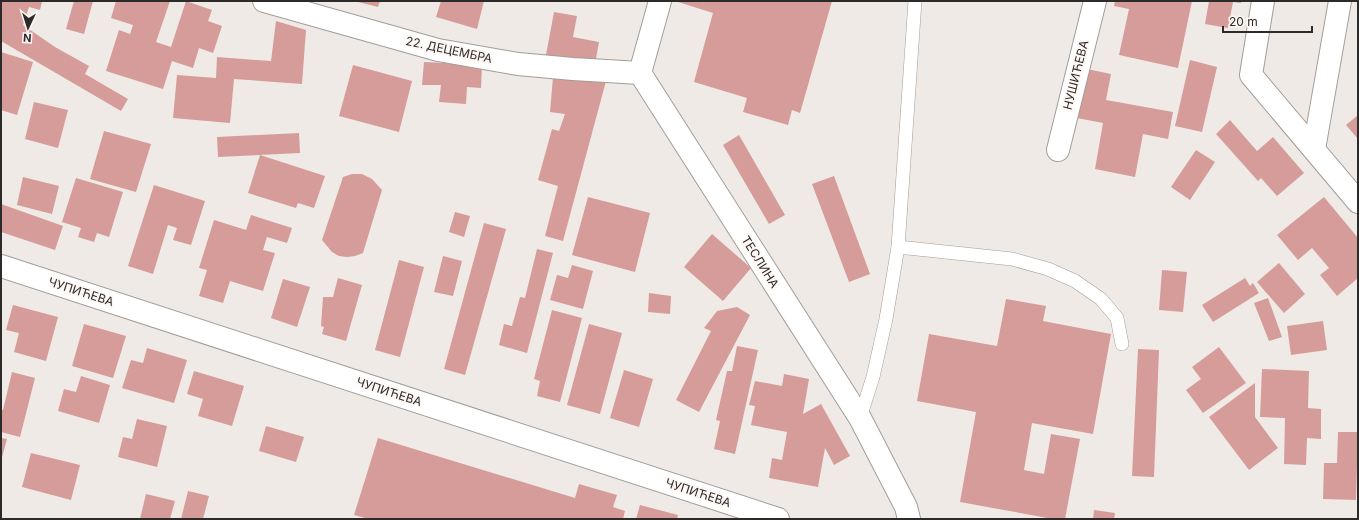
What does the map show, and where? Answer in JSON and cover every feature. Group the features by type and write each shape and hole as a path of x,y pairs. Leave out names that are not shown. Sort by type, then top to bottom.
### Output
{"street":[{"name":"22. ДЕЦЕМБРА","path":"264,1 296,5 438,50 518,64 573,70 640,73"},
{"path":"640,73 660,1"},
{"name":"НУШИЋЕВА","path":"1058,150 1094,1"},
{"path":"1263,1 1251,75 1358,202"},
{"path":"1314,150 1340,1"},
{"name":"ТЕСЛИНА","path":"640,73 860,418 906,507 909,519"},
{"name":"ЧУПИЋЕВА","path":"1,266 778,519"}],"lane":[{"path":"860,418 874,377 886,319 898,246 915,1"},
{"path":"898,246 1012,259 1048,269 1075,281 1101,299 1117,318 1122,344"}],"building":[{"path":"1,1 42,1 40,10 29,7 23,25 55,47 89,66 85,74 128,99 121,111 1,41"},
{"path":"74,1 93,1 84,34 66,29"},
{"path":"116,1 170,1 156,42 171,47 186,1 212,10 208,21 222,26 213,53 199,48 193,68 172,61 163,89 106,71 119,30 130,34 133,25 111,18"},
{"path":"354,1 380,1 378,7"},
{"path":"441,1 484,1 477,29 436,17"},
{"path":"675,1 832,1 800,113 792,110 788,125 743,112 747,98 694,82 713,13"},
{"path":"1115,1 1192,1 1178,68 1119,55 1129,9 1114,6"},
{"path":"1209,1 1241,1 1241,3 1233,2 1228,28 1205,24"},
{"path":"554,12 577,16 573,37 599,42 595,64 546,55"},
{"path":"276,21 306,30 302,84 234,79 230,123 173,118 177,75 216,78 217,57 271,61"},
{"path":"1,52 33,62 17,115 1,110"},
{"path":"1190,60 1217,67 1202,132 1175,126"},
{"path":"424,62 482,65 481,88 467,87 466,104 439,102 441,85 422,85"},
{"path":"353,65 412,81 399,132 339,116"},
{"path":"1087,69 1111,74 1106,100 1173,112 1168,139 1143,134 1135,177 1095,169 1103,123 1077,118"},
{"path":"553,77 606,81 563,241 545,236 558,186 538,180 552,129 559,131 565,114 550,112"},
{"path":"34,102 68,110 58,148 25,139"},
{"path":"1358,115 1358,139 1346,125"},
{"path":"1230,120 1257,151 1273,137 1304,173 1277,196 1261,178 1258,181 1216,134"},
{"path":"104,131 151,144 136,192 90,179"},
{"path":"299,133 300,153 218,157 217,137"},
{"path":"739,135 785,215 769,224 723,145"},
{"path":"1196,150 1215,162 1190,200 1171,187"},
{"path":"260,155 325,176 314,208 298,203 296,208 248,193"},
{"path":"352,174 362,174 372,179 382,190 363,253 347,257 339,256 332,252 322,240 343,177"},
{"path":"834,176 870,274 849,282 812,184"},
{"path":"23,177 59,186 52,214 17,205"},
{"path":"76,178 123,192 109,237 97,233 94,242 78,237 81,228 62,222"},
{"path":"154,185 205,201 191,245 173,240 177,228 168,225 153,274 128,266"},
{"path":"588,197 650,213 635,272 572,255"},
{"path":"1324,197 1358,238 1358,278 1337,296 1320,275 1329,268 1312,248 1298,260 1277,235"},
{"path":"1,204 63,226 55,250 1,232"},
{"path":"455,212 470,216 464,237 449,232"},
{"path":"251,215 292,228 287,243 267,237 263,250 275,253 263,291 230,281 223,303 199,296 207,270 199,268 214,220 246,230"},
{"path":"484,223 506,229 465,375 444,369"},
{"path":"712,234 751,268 723,301 684,267"},
{"path":"537,249 553,253 527,353 499,345 504,324 512,326 520,297 525,298"},
{"path":"443,256 462,261 453,296 434,292"},
{"path":"399,260 424,267 400,357 375,350"},
{"path":"1279,263 1305,294 1284,313 1257,282"},
{"path":"572,265 593,271 583,309 550,300 557,275 568,278"},
{"path":"1162,270 1187,272 1183,312 1159,310"},
{"path":"338,278 362,285 346,341 322,334 324,327 321,326 323,297 333,297"},
{"path":"1245,278 1250,286 1253,283 1259,293 1213,322 1202,305"},
{"path":"283,279 310,287 297,327 271,318"},
{"path":"649,293 671,296 670,314 648,312"},
{"path":"1268,298 1282,337 1269,341 1254,303"},
{"path":"1006,299 1046,306 1043,321 1111,334 1093,434 1032,423 1024,470 1044,474 1051,434 1080,439 1065,519 1053,519 960,502 976,412 917,401 929,334 997,346"},
{"path":"13,305 58,317 46,361 14,352 19,333 6,330"},
{"path":"737,307 750,315 699,412 676,400 711,331 704,328 717,311"},
{"path":"552,310 582,318 560,402 537,396 540,381 534,379"},
{"path":"1323,321 1327,350 1291,355 1287,326"},
{"path":"84,324 126,336 113,378 72,366"},
{"path":"589,324 622,333 600,414 567,405"},
{"path":"737,346 758,350 735,454 714,449 720,421 716,420 727,371 732,371"},
{"path":"1219,347 1246,383 1203,413 1186,390 1201,379 1192,367"},
{"path":"147,348 187,360 174,403 122,388 131,360 143,363"},
{"path":"1138,349 1159,350 1154,477 1132,476"},
{"path":"1262,369 1309,371 1308,408 1321,409 1321,439 1307,438 1306,465 1284,464 1285,418 1260,417"},
{"path":"624,370 653,379 639,427 610,418"},
{"path":"194,371 244,386 232,426 198,416 203,399 187,394"},
{"path":"12,372 35,378 20,437 1,432 1,409 3,410"},
{"path":"784,374 809,379 803,414 821,404 850,456 834,465 825,448 818,487 769,478 772,458 782,460 787,432 751,425 755,406 749,405 755,381 782,386"},
{"path":"81,376 110,385 99,423 58,411 64,389 76,392"},
{"path":"1255,383 1255,417 1278,448 1249,470 1209,417"},
{"path":"137,419 167,426 157,467 118,457 123,437 132,439"},
{"path":"266,426 304,437 296,462 259,451"},
{"path":"1338,432 1358,432 1356,500 1323,499 1324,463 1337,463"},
{"path":"1,438 7,439 1,461"},
{"path":"378,438 575,498 579,484 617,495 613,507 625,511 623,519 369,519 354,515"},
{"path":"31,453 80,465 71,500 22,487"},
{"path":"188,491 209,496 203,519 181,519"},
{"path":"146,494 175,501 170,519 140,519"},
{"path":"640,505 678,515 677,519 636,519"},
{"path":"1094,510 1115,513 1114,519 1093,519"}]}
